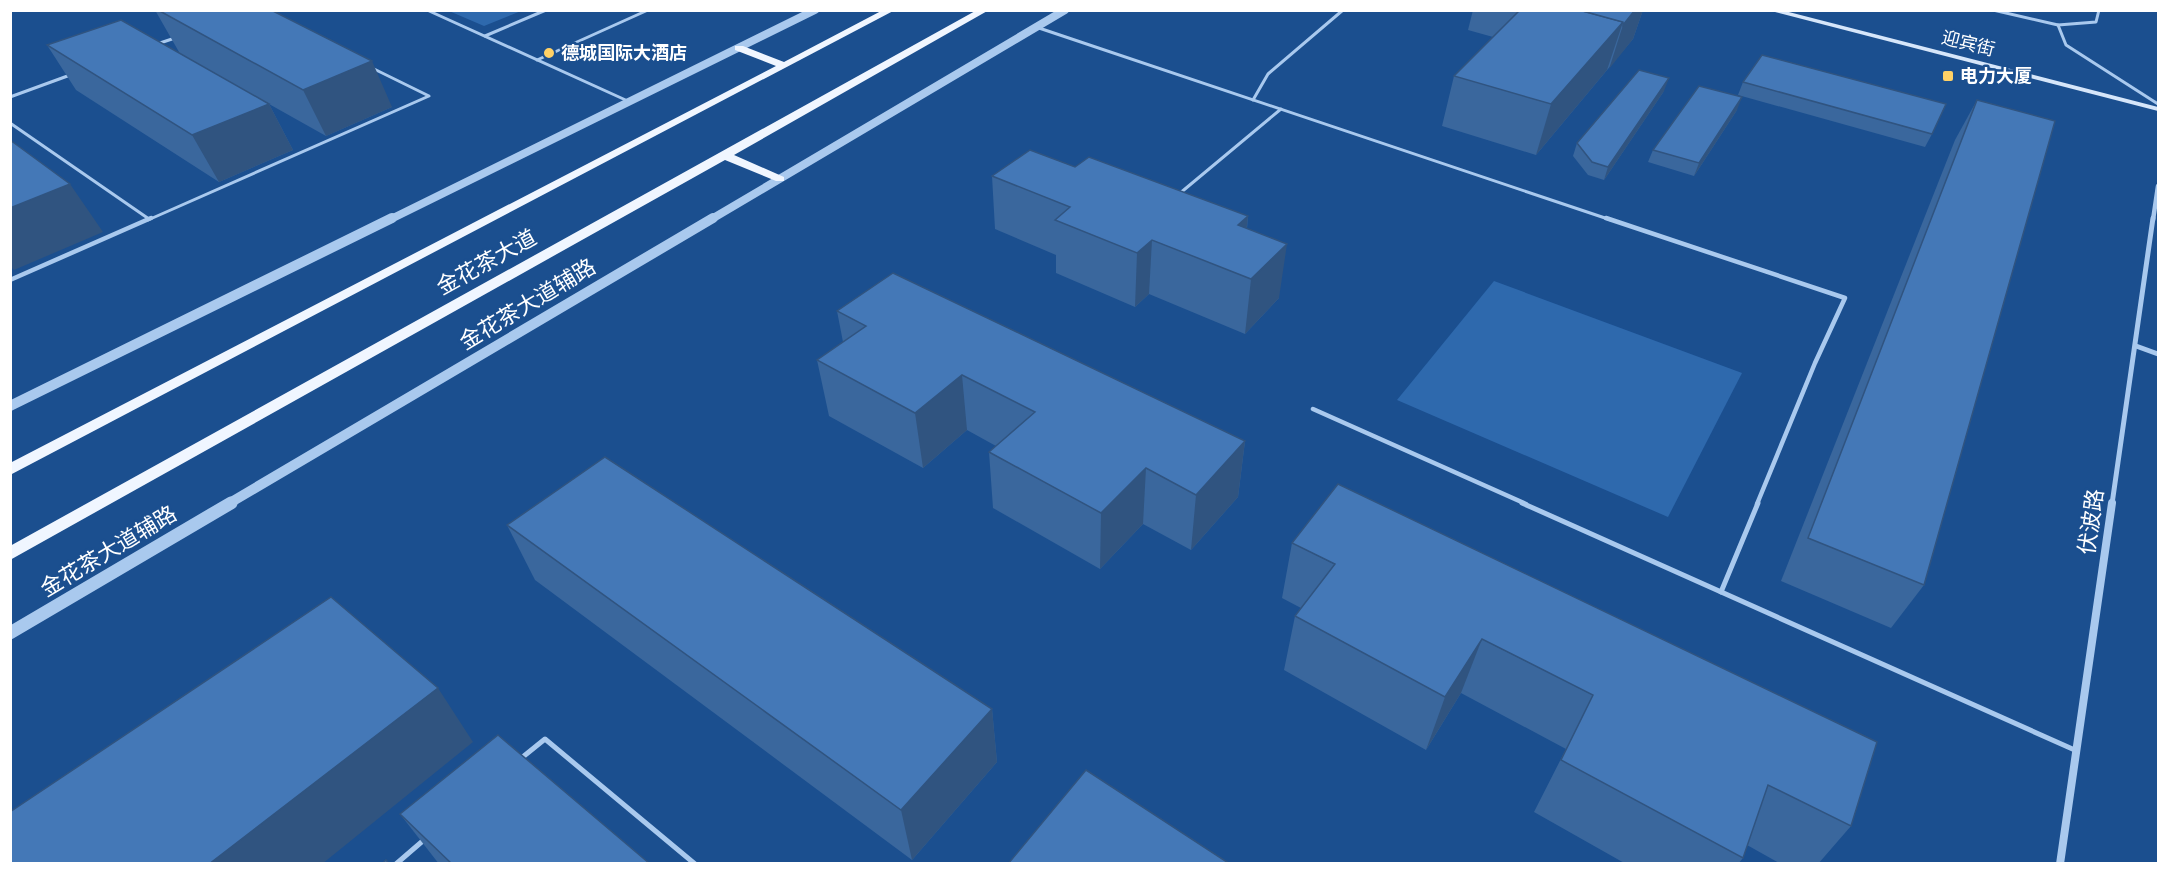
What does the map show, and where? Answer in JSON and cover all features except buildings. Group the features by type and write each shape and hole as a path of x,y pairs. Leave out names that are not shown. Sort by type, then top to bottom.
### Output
{"main road":[{"name":"金花茶大道","path":"10,470 891,10"},
{"name":"金花茶大道","path":"10,554 985,10"},
{"name":"迎宾街","path":"1770,10 2158,107"},
{"path":"739,48 785,66"},
{"path":"726,156 780,179"}],"street":[{"path":"10,406 815,10"},
{"name":"金花茶大道辅路","path":"10,633 1065,10"},
{"name":"伏波路","path":"2060,864 2158,186"},
{"path":"2136,346 2158,354"}],"lane":[{"path":"427,10 630,102"},
{"path":"485,36 546,10"},
{"path":"537,60 648,10"},
{"path":"1252,99 1268,74 1343,10"},
{"path":"1993,10 2058,26 2096,22 2099,10"},
{"path":"2058,26 2066,45 2158,107"},
{"path":"1036,27 1845,298 1815,363 1721,592"},
{"path":"152,46 185,34"},
{"path":"10,280 429,96 368,66"},
{"path":"10,96 76,73"},
{"path":"1171,201 1281,109"},
{"path":"10,123 149,219"},
{"path":"1313,409 2077,752"},
{"path":"510,768 545,739 695,864"},
{"path":"396,864 431,834"}],"shaded area":[{"path":"521,10 484,26 449,11"},
{"path":"1494,281 1742,373 1668,517 1397,400"}],"place":[{"name":"德城国际大酒店","path":"549,53"},
{"name":"电力大厦","path":"1948,76"}]}
